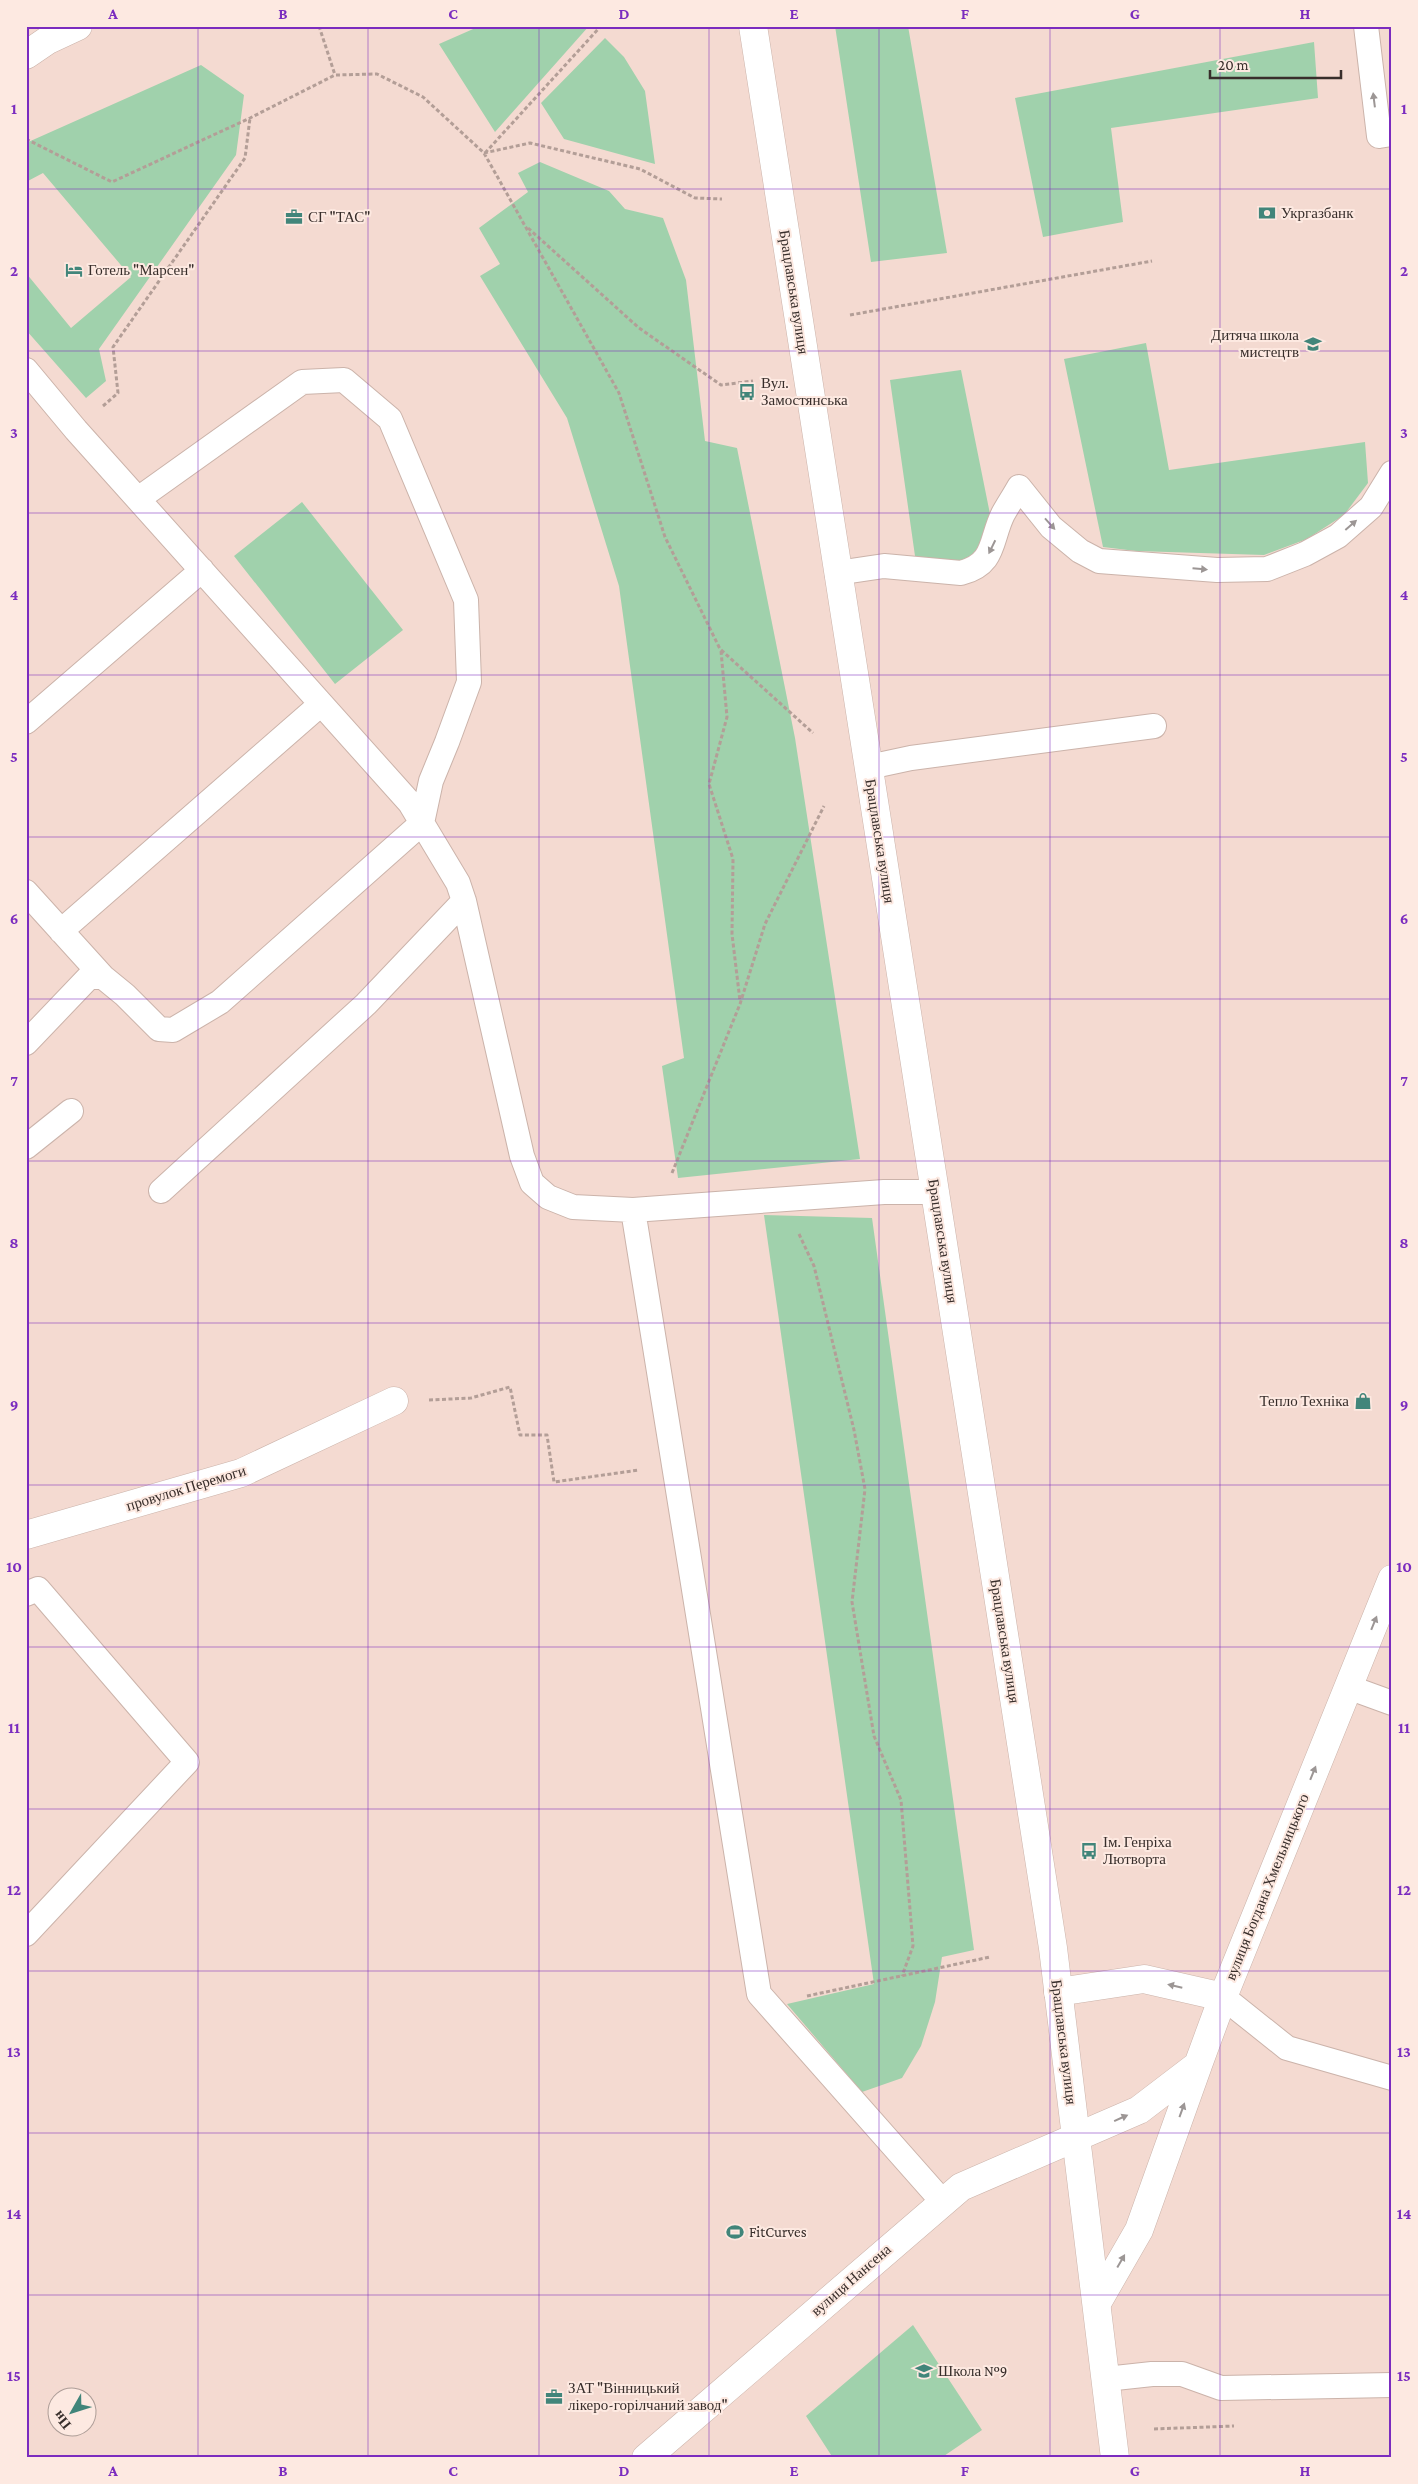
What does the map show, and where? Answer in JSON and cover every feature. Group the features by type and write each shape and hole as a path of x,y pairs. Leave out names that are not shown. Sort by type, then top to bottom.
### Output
{"main road":[{"path":"26,55 48,40 78,26"},
{"name":"Брацлавська вулиця","path":"753,26 1058,1992 1115,2458"},
{"name":"провулок Перемоги","path":"26,1535 241,1473 394,1401"},
{"name":"вулиця Богдана Хмельницького","path":"1097,2303 1139,2230 1223,1998 1392,1578"},
{"path":"1058,1992 1144,1979 1223,1998"},
{"path":"1076,2138 1139,2110 1198,2065"},
{"name":"вулиця Нансена","path":"646,2458 961,2186 1076,2138"}],"lane":[{"path":"1366,26 1379,136 1392,134"},
{"path":"26,370 76,430 410,803 458,883 464,901 522,1156 532,1183 548,1198 573,1207 633,1210 884,1192 935,1192"},
{"path":"26,892 103,976 125,995 159,1030 173,1030 220,1002 422,823 431,781 448,742 469,682 466,600 390,420 344,380 302,382 138,499"},
{"path":"838,573 884,566 962,573 973,570 984,560 994,546 1002,515 1019,487 1051,527 1080,551 1099,561 1217,570 1267,569 1305,554 1338,536 1371,507 1392,473"},
{"path":"26,722 202,570"},
{"path":"62,931 321,704"},
{"path":"869,767 910,758 1154,726"},
{"path":"161,1191 366,1004 464,901"},
{"path":"26,1043 89,978 103,976"},
{"path":"26,1147 71,1111"},
{"path":"633,1210 759,1994 942,2201"},
{"path":"26,1594 38,1589 187,1762 26,1934"},
{"path":"1348,1687 1392,1703"},
{"path":"1223,1998 1287,2048 1392,2078"},
{"path":"1106,2379 1152,2374 1182,2374 1221,2388 1392,2385"}],"path":[{"path":"319,26 334,75"},
{"path":"484,154 601,26"},
{"path":"26,138 112,182 250,118 334,75 377,74 423,98 484,154 619,393 665,537 721,650 727,717 709,784 733,859 732,934 740,1004"},
{"path":"76,430 118,393 113,347 245,158 250,118"},
{"path":"484,154 530,143 640,169 695,198 722,199"},
{"path":"526,226 639,328 720,385 753,381"},
{"path":"850,316 1152,261"},
{"path":"721,650 813,733"},
{"path":"658,1208 740,1004 765,924 824,806"},
{"path":"783,1199 814,1266 854,1430 864,1489 852,1602 874,1736 901,1800 913,1946 902,1976"},
{"path":"394,1401 471,1398 510,1387 520,1435 548,1436 554,1482 674,1465"},
{"path":"768,2004 990,1957"}],"green space":[{"path":"480,26 589,26 495,132 439,44"},
{"path":"835,26 908,26 947,253 871,262"},
{"path":"605,38 624,57 645,91 655,164 564,139 541,103"},
{"path":"1314,42 1318,98 1111,128 1123,222 1043,237 1015,98"},
{"path":"201,65 244,95 236,155 99,349 106,381 86,398 26,330 26,273 71,328 131,277 43,173 26,182 26,143"},
{"path":"540,162 609,191 625,209 663,218 686,280 705,441 737,448 795,738 860,1159 678,1178 662,1066 684,1058 619,586 567,418 480,276 500,264 479,228 528,192 518,173"},
{"path":"1146,343 1169,470 1365,442 1368,483 1344,515 1307,539 1264,555 1136,551 1103,547 1064,359"},
{"path":"961,370 990,514 990,534 972,563 916,563 890,380"},
{"path":"302,502 403,630 335,684 234,556"},
{"path":"764,1215 872,1218 974,1950 942,1957 935,2002 921,2046 902,2078 862,2092 787,2004 874,1984"},
{"name":"Школа №9","path":"913,2325 982,2430 941,2458 833,2458 806,2416"}],"place":[{"name":"Укргазбанк","path":"1267,213"},
{"name":"СГ \"ТАС\"","path":"294,217"},
{"name":"Готель \"Марсен\"","path":"74,270"},
{"name":"Дитяча школа мистецтв","path":"1313,344"},
{"name":"Вул. Замостянська","path":"747,392"},
{"name":"Тепло Техніка","path":"1363,1401"},
{"name":"Ім. Генріха Лютворта","path":"1089,1851"},
{"name":"FitCurves","path":"735,2232"},
{"name":"Школа №9","path":"924,2371"},
{"name":"ЗАТ \"Вінницький лікеро-горілчаний завод\"","path":"554,2397"}]}
